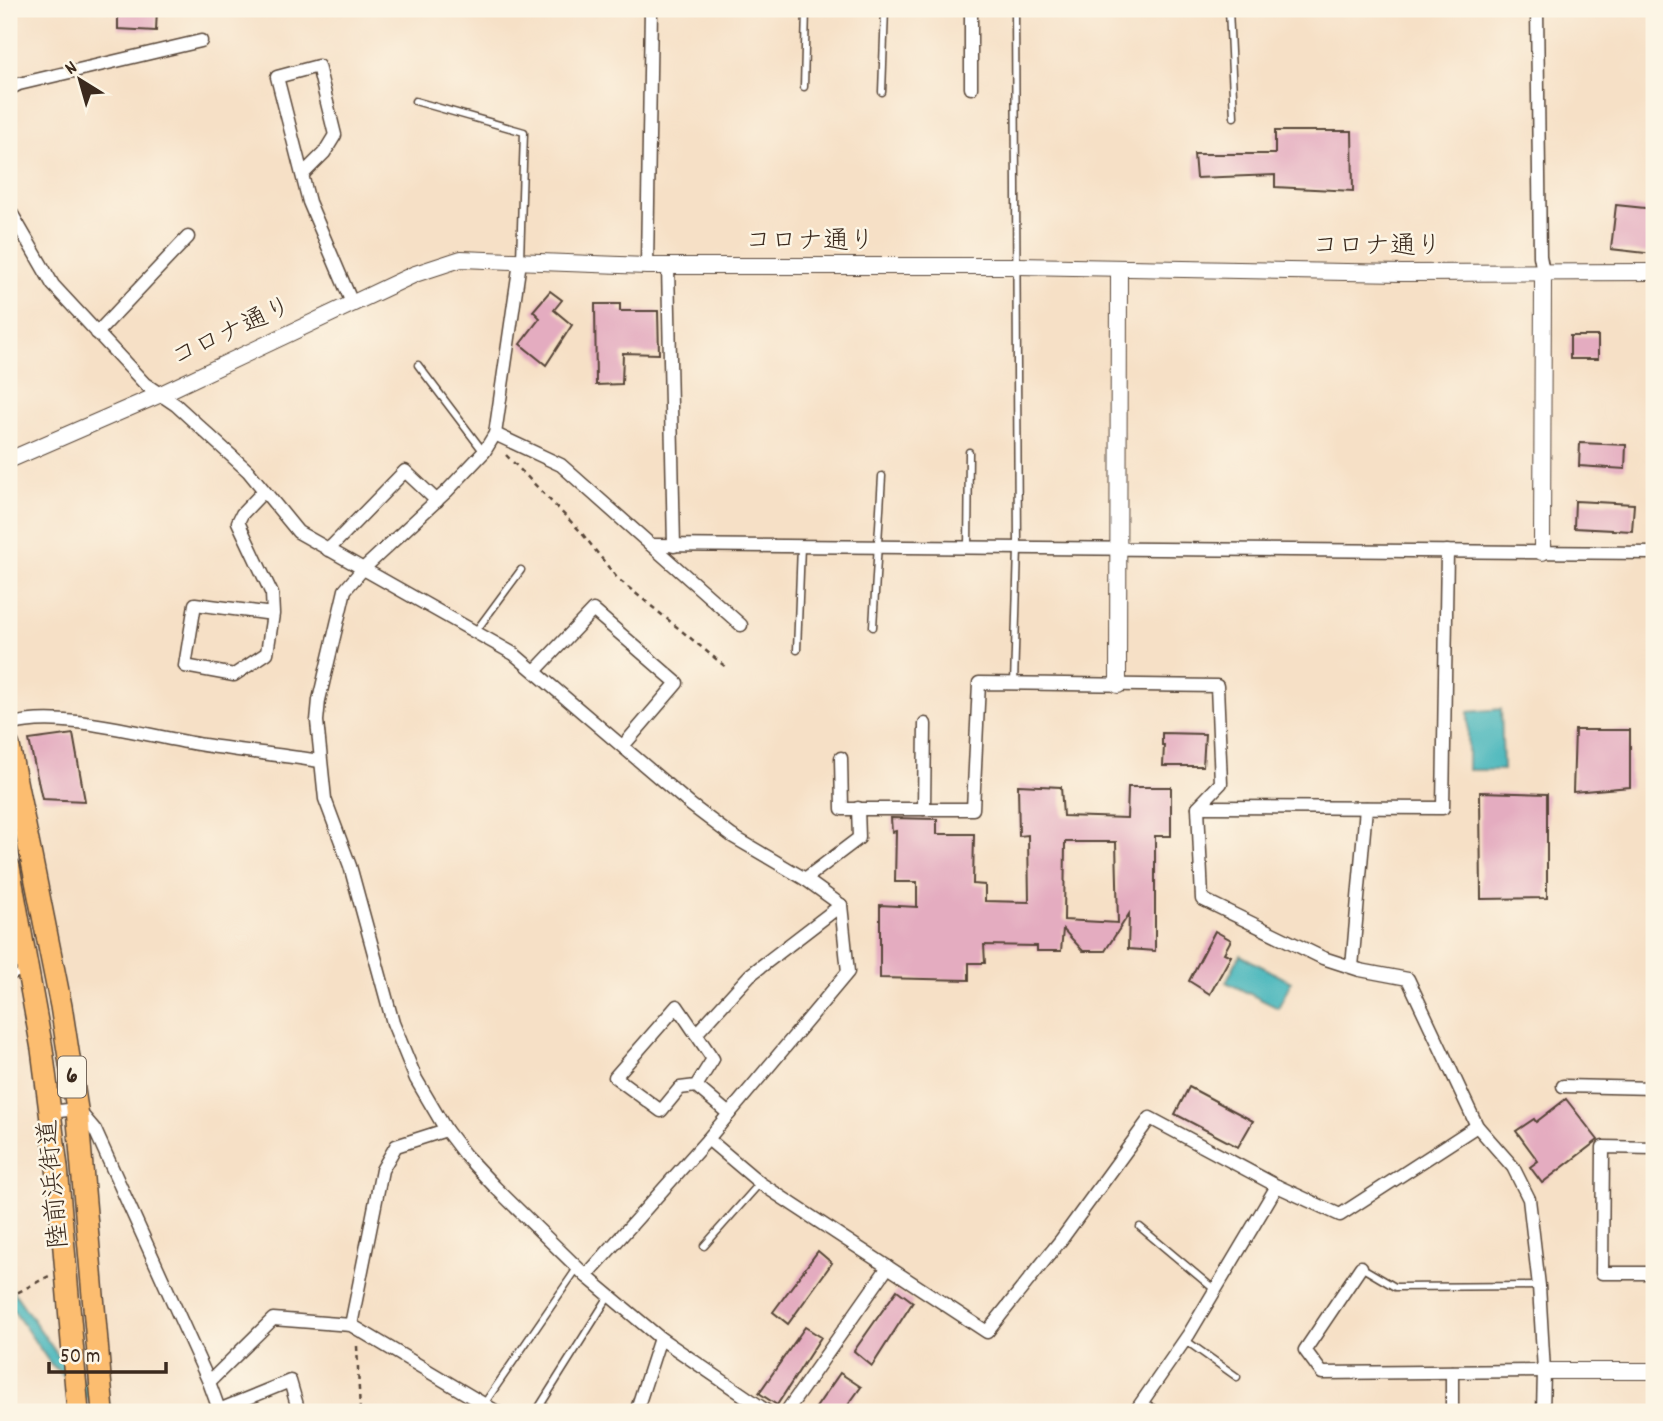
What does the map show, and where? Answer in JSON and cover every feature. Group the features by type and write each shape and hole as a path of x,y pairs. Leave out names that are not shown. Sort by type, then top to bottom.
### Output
{"highway":[{"name":"陸前浜街道","path":"9,746 61,1006 77,1109 103,1412"},
{"name":"陸前浜街道","path":"9,867 29,969 50,1112 78,1412"}],"street":[{"path":"647,266 651,9"},
{"path":"971,9 971,88"},
{"path":"1537,9 1540,256 1543,272 1542,552"},
{"path":"9,89 201,41"},
{"path":"302,175 324,153 335,135 318,66 277,76 302,175 309,202 352,303"},
{"path":"9,209 53,285 145,384 176,405 248,471 298,532 514,654 732,836 805,879 841,905 849,971 708,1139 582,1272"},
{"path":"97,333 188,237"},
{"name":"コロナ通り","path":"9,460 160,394 415,274 461,259 647,266 1018,266 1402,273 1654,272"},
{"path":"520,262 493,437 484,452 437,501 362,570 345,590 319,700 317,721 325,799 350,866 393,1023 416,1079 446,1130 488,1179 609,1296 660,1338 768,1412"},
{"path":"667,266 674,545"},
{"path":"1118,685 1119,268"},
{"path":"493,437 561,465 741,625"},
{"path":"328,550 405,471 437,501"},
{"path":"264,491 242,514 239,522 272,594 273,614 267,653 234,674 185,666 195,604 273,614"},
{"path":"651,545 1654,553"},
{"path":"1198,807 1443,808 1447,551"},
{"path":"535,671 593,610 677,683 623,746"},
{"path":"842,758 842,809 973,809 979,683 1217,686 1221,783 1198,807 1202,899 1323,958 1408,979 1477,1126 1513,1167 1529,1199 1539,1286 1544,1412"},
{"path":"9,725 25,720 77,722 203,745 320,761"},
{"path":"924,809 925,724"},
{"path":"1352,967 1366,807"},
{"path":"805,879 859,838 858,808"},
{"path":"696,1034 750,975 841,905"},
{"path":"696,1086 713,1059 677,1006 615,1077 661,1111 680,1088 696,1086 729,1114"},
{"path":"1563,1086 1654,1088"},
{"path":"50,1112 77,1109 95,1130 209,1382 219,1411 290,1381 299,1412"},
{"path":"708,1139 760,1183 987,1332 1061,1240 1150,1118 1278,1186 1340,1215 1477,1126"},
{"path":"353,1327 382,1170 396,1146 446,1130"},
{"path":"1654,1148 1603,1147 1602,1273 1654,1273"},
{"path":"1135,1412 1185,1340 1278,1186"},
{"path":"786,1412 888,1267"},
{"path":"1361,1267 1305,1350 1322,1373 1654,1371"},
{"path":"209,1382 273,1319 353,1327 497,1412"},
{"path":"636,1412 660,1338"},
{"path":"1452,1372 1452,1412"}],"lane":[{"path":"804,87 806,9"},
{"path":"883,92 886,9"},
{"path":"1014,684 1018,548 1015,9"},
{"path":"1229,9 1234,117"},
{"path":"415,101 524,132 520,262"},
{"path":"418,365 484,452"},
{"path":"968,548 969,452"},
{"path":"873,627 882,476"},
{"path":"797,650 801,546"},
{"path":"476,631 521,570"},
{"path":"9,978 29,969"},
{"path":"704,1246 760,1183"},
{"path":"1140,1227 1215,1290"},
{"path":"1361,1267 1395,1287 1539,1286"},
{"path":"484,1404 582,1272"},
{"path":"536,1412 609,1296"},
{"path":"1185,1340 1237,1377"},
{"path":"1143,1401 1158,1412"}],"path":[{"path":"493,437 581,532 617,579 727,668"},
{"path":"9,1297 66,1268"},
{"path":"353,1327 360,1412"}],"water":[{"path":"1501,709 1503,770 1468,770 1468,712"},
{"path":"1240,955 1291,982 1278,1008 1226,982"},
{"path":"9,1285 59,1357 117,1412 101,1412 50,1363 9,1304"}],"building":[{"path":"118,9 157,9 156,31 118,29"},
{"path":"1275,131 1352,131 1353,191 1275,187 1275,175 1196,178 1194,154 1275,154"},
{"path":"1616,205 1654,209 1654,254 1611,249"},
{"path":"550,291 562,300 554,310 572,325 546,365 520,344 540,318 533,311"},
{"path":"595,304 620,304 620,311 658,311 659,354 623,353 622,384 596,385"},
{"path":"1570,336 1598,336 1598,359 1570,359"},
{"path":"1580,443 1626,445 1625,469 1579,466"},
{"path":"1575,501 1634,504 1632,531 1574,528"},
{"path":"1575,730 1630,730 1630,787 1573,792"},
{"path":"1162,733 1205,734 1203,766 1163,766"},
{"path":"73,734 85,801 42,799 29,740"},
{"path":"1018,785 1061,787 1063,816 1127,818 1128,787 1171,787 1171,836 1155,836 1155,951 1128,949 1129,914 1105,951 1083,951 1063,929 1061,951 1037,951 1037,946 984,945 985,963 969,963 969,980 880,978 880,905 917,907 917,882 895,882 896,831 892,832 891,818 937,819 937,834 974,834 973,884 985,885 985,901 1029,902 1028,835 1019,836","holes":["1065,842 1116,842 1118,923 1064,920"]},
{"path":"1480,792 1547,794 1547,898 1481,899"},
{"path":"1215,931 1231,940 1224,953 1231,956 1210,994 1189,981"},
{"path":"1189,1087 1253,1121 1238,1147 1175,1114"},
{"path":"1566,1099 1598,1140 1542,1183 1530,1167 1538,1161 1516,1131 1534,1119 1536,1122"},
{"path":"818,1251 832,1263 788,1324 773,1312"},
{"path":"897,1290 913,1302 872,1366 854,1351"},
{"path":"805,1327 821,1337 777,1405 759,1393"},
{"path":"840,1373 861,1387 843,1412 813,1412"}]}
